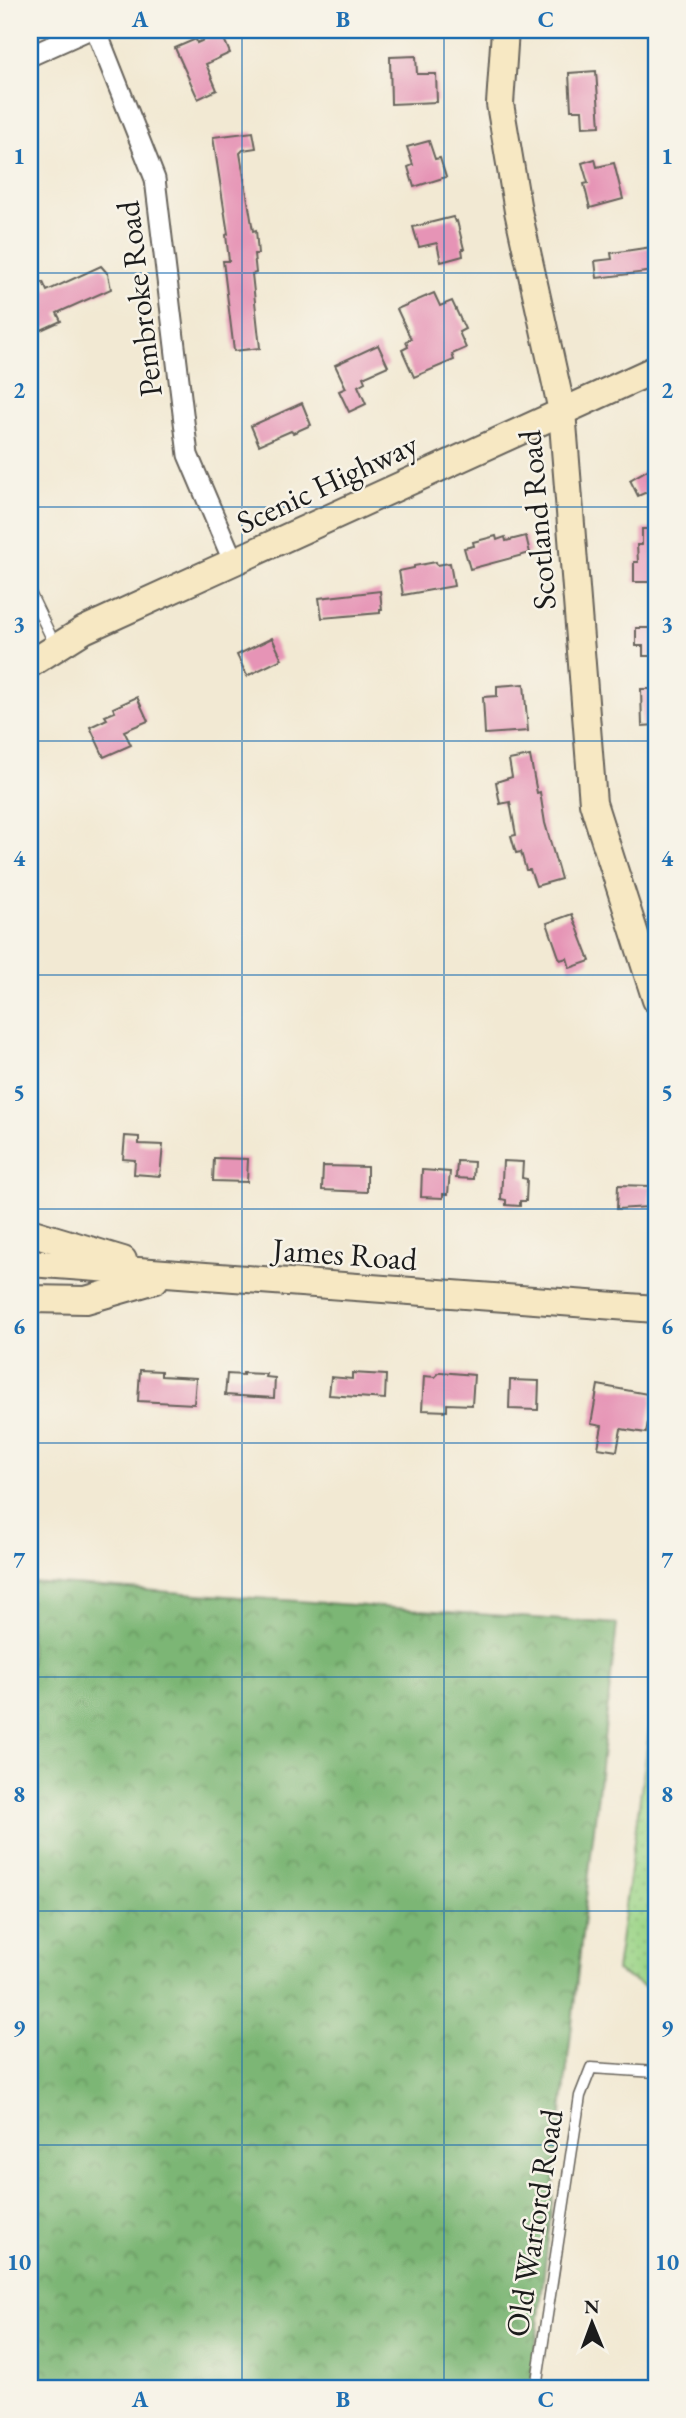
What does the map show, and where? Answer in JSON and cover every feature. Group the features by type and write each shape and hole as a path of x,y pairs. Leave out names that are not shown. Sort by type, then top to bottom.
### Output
{"street":[{"path":"30,55 88,30"},
{"name":"Pembroke Road","path":"96,30 155,179 188,455 234,563"},
{"name":"Scotland Road","path":"505,30 500,104 518,211 562,411 593,803 656,1000"},
{"name":"Scenic Highway","path":"30,664 84,630 656,369"},
{"path":"30,1232 172,1275"},
{"name":"James Road","path":"30,1263 656,1309"},
{"path":"30,1299 86,1300 172,1275"}],"lane":[{"path":"30,593 56,648"},
{"name":"Old Warford Road","path":"536,2388 580,2096 591,2068 656,2072"}],"green space":[{"path":"32,1582 617,1624 531,2388 30,2388"},
{"path":"656,1682 656,1993 616,1971"}],"building":[{"path":"221,32 230,53 206,64 217,90 198,99 175,48 196,39 197,43"},
{"path":"416,56 417,74 436,74 437,102 391,104 390,57"},
{"path":"596,71 600,126 583,127 582,110 571,110 569,73"},
{"path":"253,132 256,148 240,153 253,231 256,230 258,254 254,254 256,273 252,274 260,348 234,351 223,261 229,261 228,234 213,137"},
{"path":"429,141 435,159 440,158 446,177 414,187 408,167 413,165 407,147"},
{"path":"595,159 597,167 614,163 623,199 590,208 584,184 588,183 582,163"},
{"path":"453,217 455,222 457,221 464,249 463,256 441,262 437,243 419,247 413,227"},
{"path":"652,247 655,271 597,278 595,261 612,259 611,253"},
{"path":"101,266 108,274 111,289 57,313 61,321 30,335 30,288 43,282 47,291"},
{"path":"434,293 440,306 452,301 465,329 459,332 466,348 452,354 454,360 414,377 402,350 408,347 406,341 411,339 397,309"},
{"path":"378,345 388,366 363,377 365,382 358,386 366,404 349,412 339,391 346,388 335,365"},
{"path":"302,403 311,425 259,445 251,426"},
{"path":"656,465 656,488 638,496 630,480"},
{"path":"642,529 656,529 656,582 634,582 634,562 638,562 637,545 642,545"},
{"path":"496,536 497,540 505,537 506,541 526,536 530,553 470,569 464,548 474,546 473,542"},
{"path":"436,562 437,565 450,563 454,586 403,595 399,571"},
{"path":"380,591 380,613 322,618 319,598"},
{"path":"636,628 656,628 656,656 643,656 643,646 636,646"},
{"path":"272,638 282,659 247,676 237,655"},
{"path":"524,684 528,731 485,734 483,697 497,696 497,686"},
{"path":"641,689 656,689 656,725 642,726"},
{"path":"137,697 148,721 124,731 131,745 104,757 90,727 107,719 105,716 115,712 113,708"},
{"path":"530,756 537,793 540,792 545,823 561,879 536,886 530,870 526,870 521,852 516,853 511,836 516,835 510,802 500,804 496,782 512,777 509,760"},
{"path":"572,914 590,961 570,968 567,958 560,960 547,923"},
{"path":"125,1136 139,1137 139,1144 163,1145 160,1176 134,1174 135,1160 123,1159"},
{"path":"214,1158 248,1159 247,1182 213,1181"},
{"path":"457,1161 474,1162 473,1179 456,1178"},
{"path":"503,1161 523,1162 522,1178 527,1179 526,1201 520,1201 520,1206 506,1205 506,1200 501,1199"},
{"path":"323,1166 367,1167 367,1192 322,1190"},
{"path":"422,1170 450,1172 448,1194 443,1194 443,1198 421,1197"},
{"path":"618,1185 650,1186 649,1207 617,1209"},
{"path":"140,1370 161,1371 161,1376 196,1378 194,1404 138,1401"},
{"path":"440,1372 474,1375 472,1405 447,1404 447,1411 422,1410 424,1376 435,1377"},
{"path":"352,1373 386,1375 385,1399 329,1395 331,1377 352,1379"},
{"path":"227,1374 266,1374 265,1377 275,1378 274,1398 225,1395"},
{"path":"510,1380 539,1381 538,1410 509,1409"},
{"path":"598,1385 653,1395 646,1433 621,1429 617,1451 598,1448 602,1426 591,1424"}]}
